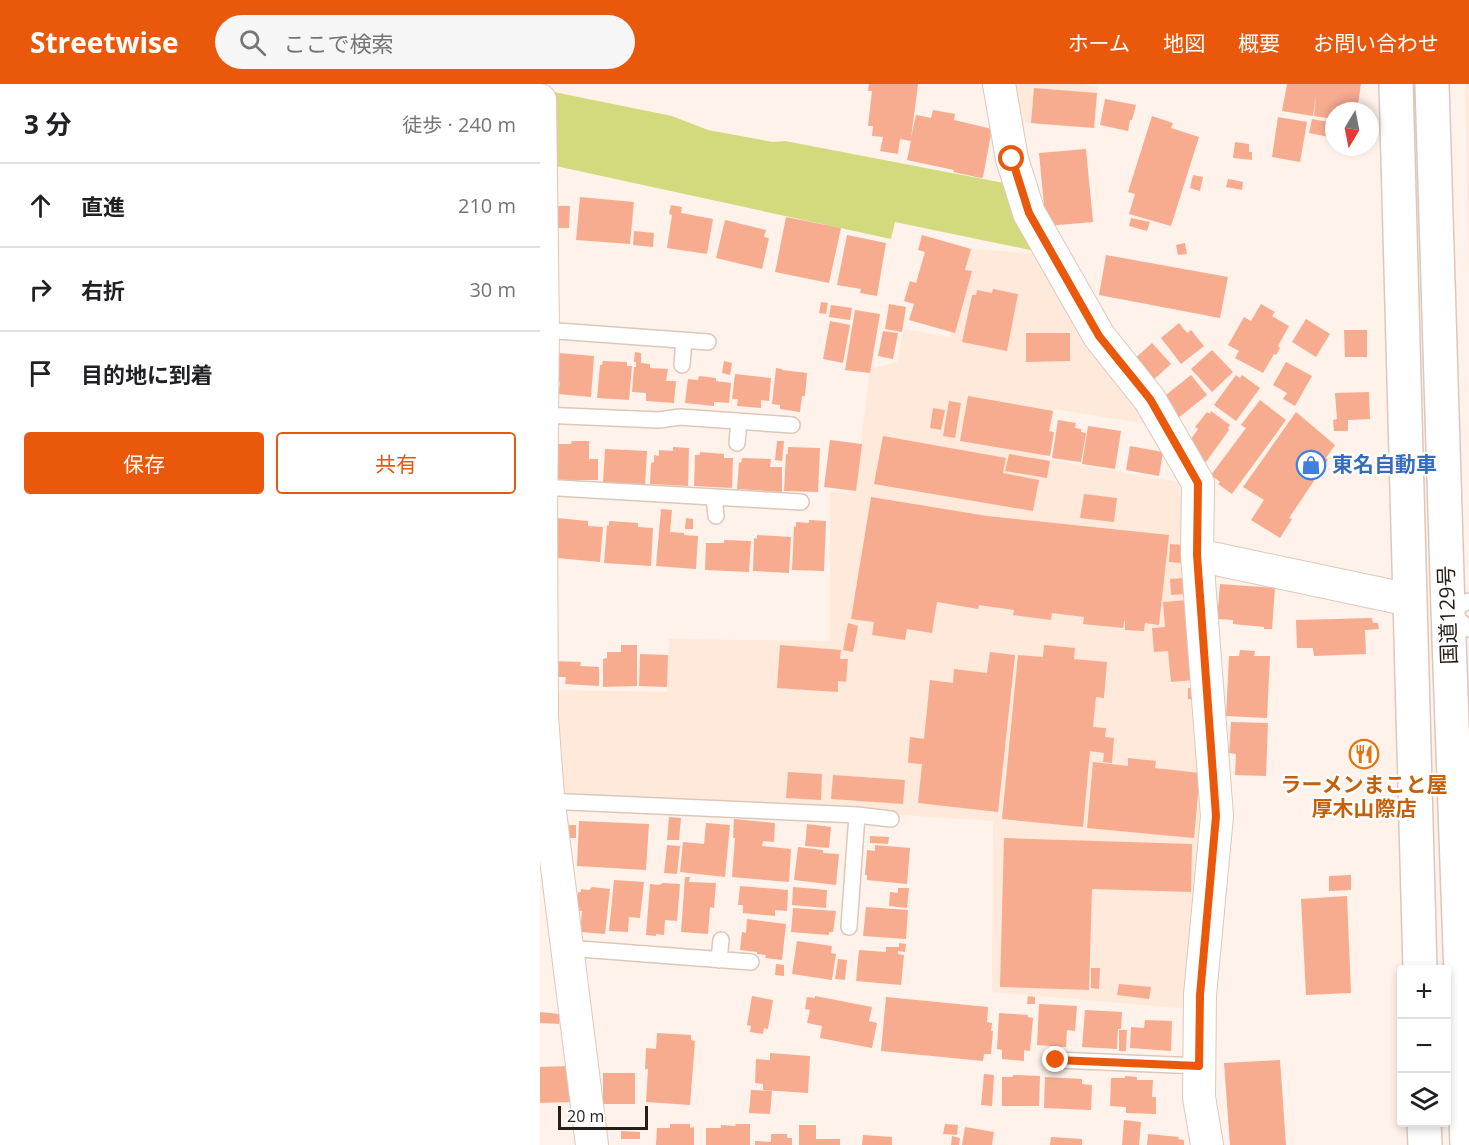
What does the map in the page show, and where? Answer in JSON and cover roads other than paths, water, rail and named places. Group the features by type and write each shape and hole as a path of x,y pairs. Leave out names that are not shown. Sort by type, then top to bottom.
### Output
{"highway":[{"name":"国道129号","path":"1396,84 1420,965"},
{"name":"国道129号","path":"1432,84 1462,613 1467,1145"},
{"path":"1424,1127 1425,1145"}],"street":[{"path":"999,84 1012,159 1029,213 1099,336 1150,399 1198,483 1197,555 1216,816 1200,995 1199,1097 1207,1145"},
{"path":"540,100 543,330 540,620 544,801 549,875 567,948 592,1145"},
{"path":"1197,555 1410,600"}],"lane":[{"path":"543,330 708,342"},
{"path":"682,365 684,340"},
{"path":"541,415 659,420 680,417 792,425"},
{"path":"737,443 739,421"},
{"path":"714,497 716,516"},
{"path":"541,505 714,497 801,502"},
{"path":"544,801 857,815 891,819"},
{"path":"849,927 857,815"},
{"path":"719,960 721,940"},
{"path":"567,948 751,962"},
{"path":"1056,1060 1199,1066"}],"place":[{"name":"東名自動車","path":"1311,465"},
{"name":"ラーメンまこと屋 厚木山際店","path":"1364,754"}]}
